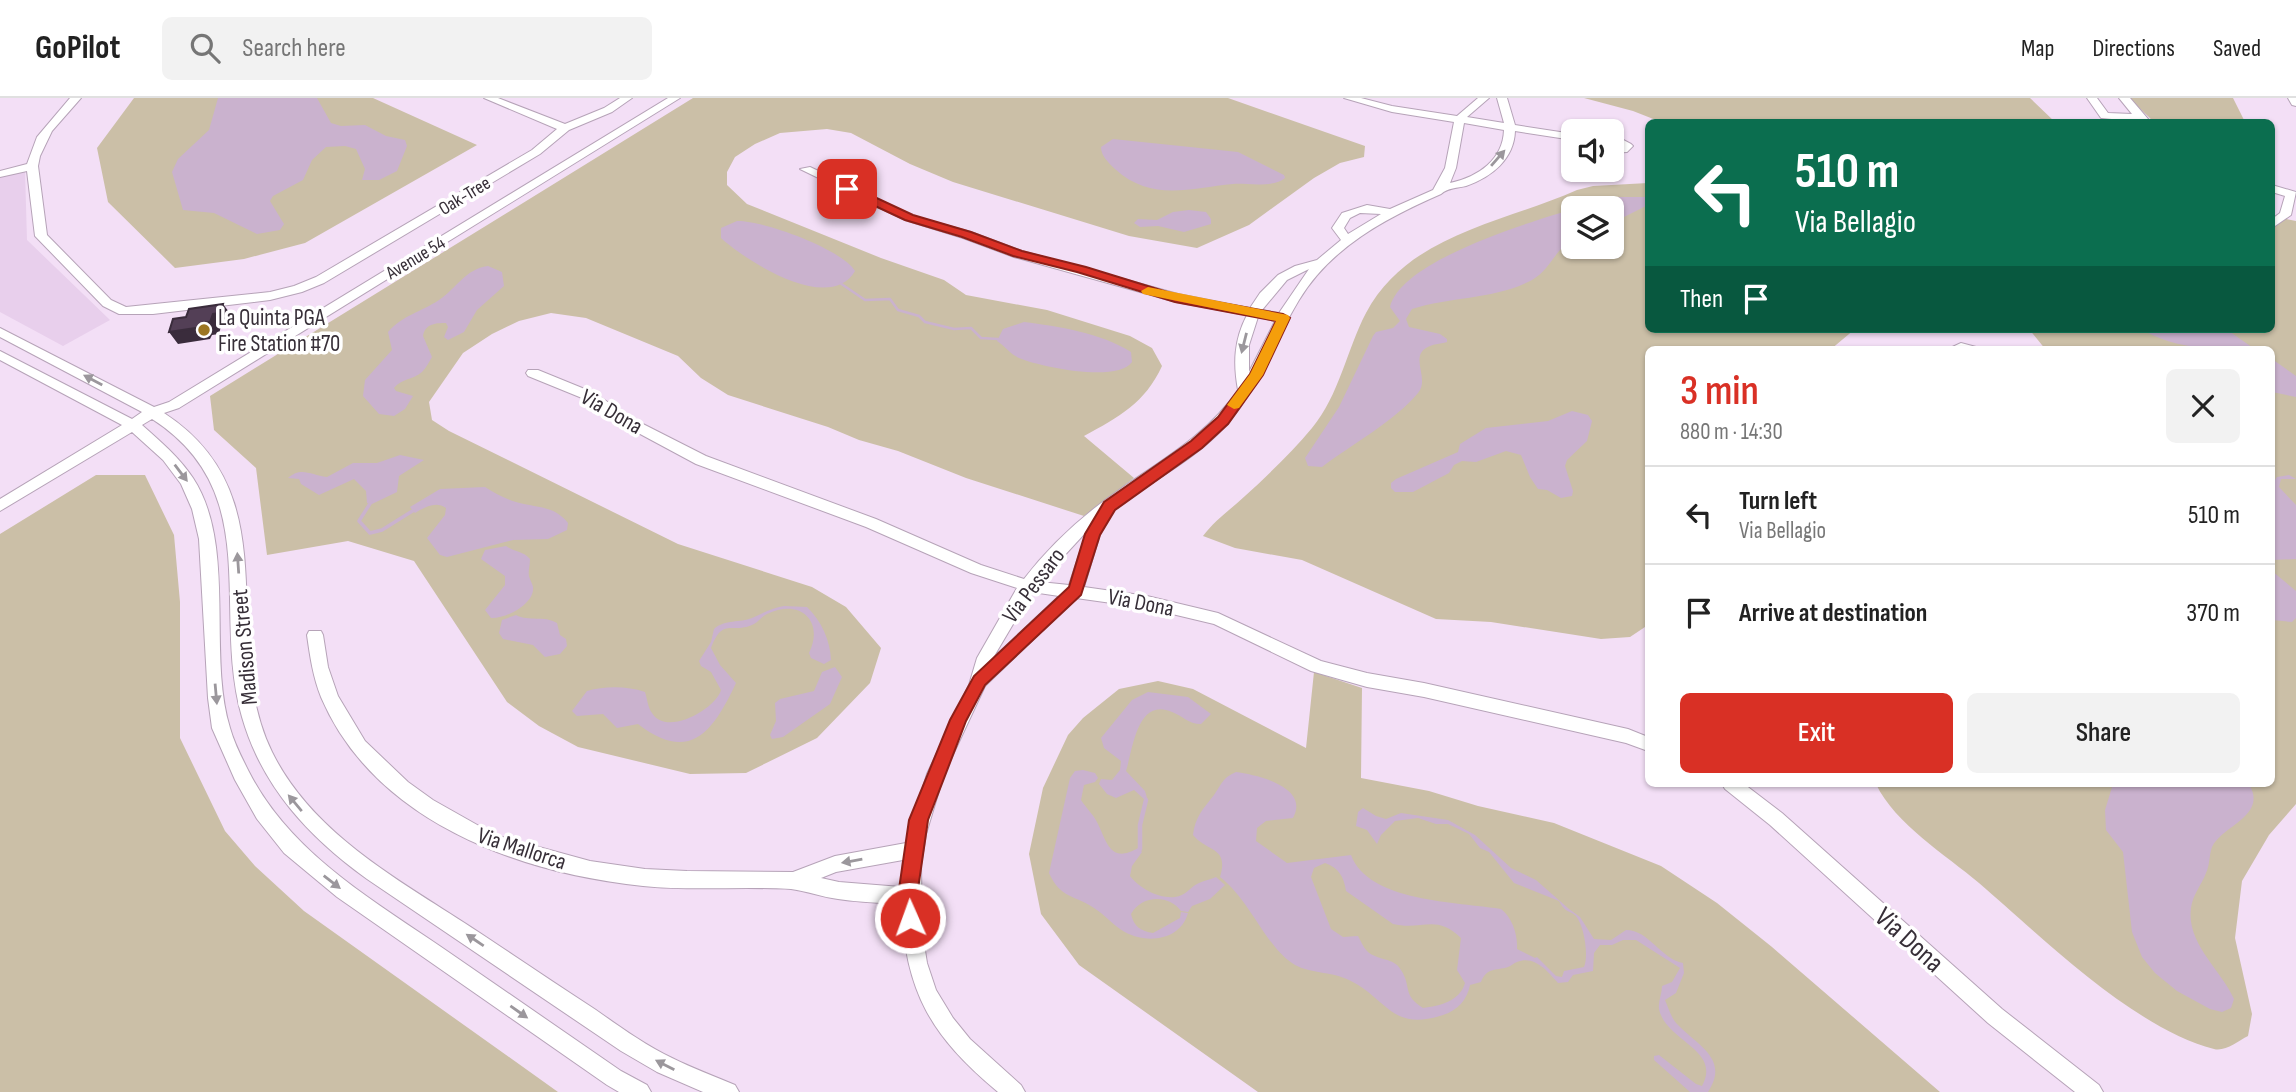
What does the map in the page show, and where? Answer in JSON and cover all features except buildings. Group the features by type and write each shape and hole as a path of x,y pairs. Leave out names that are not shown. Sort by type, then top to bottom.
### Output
{"street":[{"path":"0,174 32,166 35,147 76,98"},
{"path":"489,98 565,128"},
{"name":"Oak-Tree","path":"32,166 41,236 107,303 124,311 153,310 270,296 320,280 536,152 565,128 608,110 627,98"},
{"name":"Avenue 54","path":"153,412 164,399 661,98"},
{"name":"Avenue 54","path":"0,506 153,412 174,405 676,98"},
{"path":"1349,98 1392,109 1561,135"},
{"path":"1443,187 1454,157 1459,120 1483,98"},
{"path":"1502,98 1509,128"},
{"path":"2092,98 2105,116 2134,119"},
{"path":"2124,98 2143,119"},
{"path":"2293,98 2296,103"},
{"name":"Via Pessaro","path":"979,681 981,666 994,640 1028,586 1068,540 1223,421 1256,375 1283,318 1319,263 1346,240 1389,212 1443,187 1473,179 1497,163 1507,147 1509,128"},
{"path":"806,169 909,218 967,234 1017,254 1175,298 1283,318"},
{"path":"2275,189 2294,195 2290,217"},
{"path":"1346,240 1338,228 1340,221 1350,212 1372,209 1389,212"},
{"name":"Via Pessaro","path":"1245,390 1241,356 1248,329 1265,295 1276,282 1293,271 1319,263"},
{"name":"Madison Street","path":"0,332 167,420 193,444 214,471 227,499 236,540 244,688 250,716 267,761 289,796 317,828 342,849 617,1037 664,1065 728,1092"},
{"name":"Madison Street","path":"0,355 133,425 168,456 188,482 207,539 216,698 221,728 241,775 263,813 291,847 344,891 603,1070 640,1092"},
{"name":"Via Dona","path":"533,373 587,395 634,425 701,460 871,523 976,569 1028,586 1076,590 1147,602 1218,619 1294,657 1367,680 1424,690 1628,736 1645,743"},
{"name":"Via Pessaro","path":"1014,1092 974,1059 937,1013 916,961 908,896 913,850 918,820 939,765 958,720 979,681 1076,590 1093,534 1110,506"},
{"name":"Via Mallorca","path":"315,635 317,664 324,689 349,734 379,771 419,803 488,841 555,862 625,875 695,881 794,881 837,890 908,896"},
{"name":"Via Dona","path":"1739,787 1995,1016 2092,1092"},
{"name":"Via Mallorca","path":"794,881 835,864 913,850"}],"shaded area":[{"path":"134,98 373,98 477,145 305,243 244,259 175,268 108,202 97,148"},
{"path":"218,98 317,98 331,123 341,126 365,125 386,136 405,140 407,146 397,171 379,180 362,180 365,169 356,149 345,146 326,147 312,160 303,180 273,196 270,201 284,224 280,230 257,234 214,213 183,210 172,172 178,159 209,130"},
{"path":"693,98 1228,98 1365,146 1364,157 1340,163 1314,178 1249,225 1197,248 1129,236 953,182 910,164 851,133 827,129 780,133 735,157 727,172 727,185 747,204 881,258 944,280 966,295 1047,310 1130,336 1152,348 1162,366 1148,390 1130,408 1084,436 1134,478 1084,516 728,395 701,378 678,356 586,318 551,313 519,321 492,334 463,353 429,402 432,420 449,431 678,544 812,587 846,607 881,648 870,683 817,738 746,773 690,774 578,747 539,726 507,702 414,561 348,541 267,555 256,468 214,430 210,396"},
{"path":"1584,98 2030,98 2052,119 1653,119"},
{"path":"2129,98 2233,98 2244,119 2151,119"},
{"path":"1113,139 1238,152 1284,175 1285,178 1267,184 1233,184 1186,190 1143,186 1129,179 1107,161 1101,147"},
{"path":"25,171 27,240 110,320 63,346 0,312 0,177"},
{"path":"1645,183 1645,333 1850,333 1835,346 1645,346 1645,627 1630,637 1601,639 1491,622 1436,619 1302,560 1235,548 1203,536 1280,463 1312,428 1329,402 1366,313 1384,286 1406,265 1460,234 1561,197 1561,259 1624,259 1624,196 1562,196 1593,186"},
{"path":"1624,197 1645,197 1645,206 1624,217"},
{"path":"1173,212 1206,212 1211,224 1184,232 1158,226 1140,227 1134,223 1138,219 1157,220"},
{"path":"1561,213 1561,249 1544,270 1532,280 1503,291 1412,309 1406,319 1409,327 1440,334 1447,339 1447,342 1426,348 1422,352 1422,381 1418,393 1386,422 1322,467 1308,466 1305,458 1339,407 1373,336 1376,332 1393,328 1400,321 1390,307 1399,290 1417,274 1442,259 1470,245"},
{"path":"2275,217 2296,221 2296,804 2269,835 2242,881 2235,938 2252,1014 2248,1036 2227,1048 2218,1050 2183,1038 2152,1022 2090,978 1908,826 1878,787 2275,787 2275,346 2043,346 2032,333 2275,333"},
{"path":"737,221 764,225 819,245 847,262 855,271 843,283 826,288 787,279 748,259 721,238 721,228"},
{"path":"488,266 502,272 504,286 477,310 464,332 448,340 444,337 448,327 446,323 434,324 426,329 423,336 432,357 422,372 400,382 394,388 413,396 405,409 394,416 379,414 363,396 365,380 392,350 388,332 406,318 439,300 473,271"},
{"path":"1024,322 1093,335 1131,352 1132,362 1111,372 1096,372 1060,369 1019,358 997,341 1003,329"},
{"path":"2149,333 2232,333 2250,346 2190,346"},
{"path":"2275,361 2296,376 2296,397 2275,393"},
{"path":"1572,411 1588,415 1592,421 1587,441 1567,460 1565,466 1573,491 1572,496 1561,498 1547,490 1538,489 1521,455 1506,451 1476,462 1462,461 1454,465 1449,473 1413,492 1395,492 1391,488 1391,483 1396,479 1458,452 1460,444 1486,428 1548,421"},
{"path":"400,455 424,460 399,476 397,492 372,504 367,503 366,491 354,479 319,495 301,484 299,479 288,478 297,472 327,477 353,463 377,463"},
{"path":"96,475 145,475 174,535 180,602 180,738 225,831 255,866 304,911 558,1092 0,1092 0,534"},
{"path":"2289,475 2296,479 2281,479 2279,487 2296,505 2296,559 2275,560 2277,477"},
{"path":"485,487 512,501 557,513 568,523 567,530 548,539 513,540 447,557 440,555 427,538 445,515 446,508 434,505 415,513 410,507 440,489"},
{"path":"506,546 530,559 532,593 518,609 504,616 491,618 485,610 505,585 505,576 481,559 485,550"},
{"path":"2275,574 2296,591 2296,618 2292,622 2275,620"},
{"path":"784,606 807,607 824,632 831,660 824,664 811,658 809,653 814,631 806,615 799,611 779,610 746,627 724,629 715,638 711,648 720,665 736,683 718,716 698,737 686,742 672,741 656,736 638,724 617,728 603,714 577,716 572,711 587,691 623,688 645,692 651,711 659,720 668,722 690,718 710,705 721,690 711,672 701,666 699,661 711,642 714,629"},
{"path":"516,615 557,623 567,646 560,654 545,657 533,645 503,639 499,633 502,620"},
{"path":"835,667 842,677 830,704 783,737 772,739 770,735 776,721 775,703 780,699 814,691 822,672"},
{"path":"1314,672 1362,688 1361,778 1429,791 1478,806 1554,823 1661,866 1717,903 1772,947 1940,1092 1258,1092 1079,965 1041,914 1029,854 1043,788 1068,735 1083,718 1119,689 1158,681 1193,689 1306,748"},
{"path":"1148,692 1188,697 1211,714 1201,724 1160,709 1144,718 1134,739 1126,771 1145,791 1147,798 1144,799 1134,790 1116,798 1107,794 1099,784 1101,779 1112,780 1120,770 1121,761 1104,748 1101,738 1132,700"},
{"path":"1075,771 1095,773 1098,778 1095,782 1084,785 1081,800 1096,821 1107,844 1122,854 1138,848 1142,852 1132,866 1130,876 1139,885 1156,894 1175,897 1196,884 1216,877 1225,885 1210,899 1192,906 1188,912 1181,911 1176,905 1163,899 1155,899 1141,903 1131,914 1139,928 1153,933 1180,918 1181,912 1188,913 1184,923 1169,935 1150,939 1129,934 1094,908 1063,892 1049,873 1070,778"},
{"path":"1236,772 1279,784 1294,798 1296,807 1293,818 1266,821 1257,828 1256,841 1287,863 1351,855 1361,871 1395,891 1439,901 1501,909 1514,927 1517,949 1537,957 1556,976 1562,977 1564,971 1584,967 1586,955 1579,921 1559,901 1514,883 1489,852 1480,848 1469,834 1448,824 1436,824 1418,818 1395,821 1381,835 1377,844 1367,830 1356,826 1358,812 1363,808 1386,819 1401,813 1448,820 1475,835 1511,868 1536,880 1580,917 1594,939 1611,940 1626,930 1634,931 1648,939 1668,956 1683,963 1684,973 1676,993 1665,1000 1676,1022 1702,1046 1713,1062 1714,1080 1708,1092 1690,1092 1654,1060 1654,1056 1659,1055 1702,1086 1706,1073 1705,1063 1699,1054 1671,1030 1659,1009 1662,986 1672,982 1680,968 1636,940 1600,945 1594,953 1593,971 1573,975 1568,982 1558,983 1540,966 1524,960 1492,970 1481,982 1470,985 1464,1000 1457,1007 1443,1015 1426,1019 1401,1016 1349,980 1298,967 1292,963 1282,955 1240,898 1220,877 1222,860 1216,851 1193,835 1200,814 1223,782","holes":["1325,863 1340,874 1346,891 1393,924 1436,924 1444,926 1461,938 1457,970 1465,983 1459,994 1442,1004 1423,1008 1412,999 1398,966 1371,954 1364,948 1358,936 1343,937 1331,929 1311,877 1314,868"]},
{"path":"2112,787 2250,787 2253,804 2249,812 2212,847 2207,870 2191,908 2194,933 2234,999 2231,1008 2222,1012 2210,1009 2177,991 2155,973 2142,957 2132,932 2123,852 2106,830 2105,810"}],"waterway":[{"path":"840,283 865,300 890,299 898,310 919,316 925,322 954,329 971,328 981,338 998,339"},
{"path":"371,502 359,521 370,533 382,530 414,510"},
{"path":"1140,849 1140,825 1146,800"}],"slow traffic":[{"path":"1148,291 1283,318 1256,375 1234,405"}],"place":[{"name":"La Quinta PGA Fire Station #70","path":"204,330"}],"route":[{"path":"847,189 909,218 967,234 1017,254 1175,298 1283,318 1256,375 1223,421 1196,444 1110,506 1093,534 1076,590 979,681 958,720 918,820 908,896 910,918"}]}
